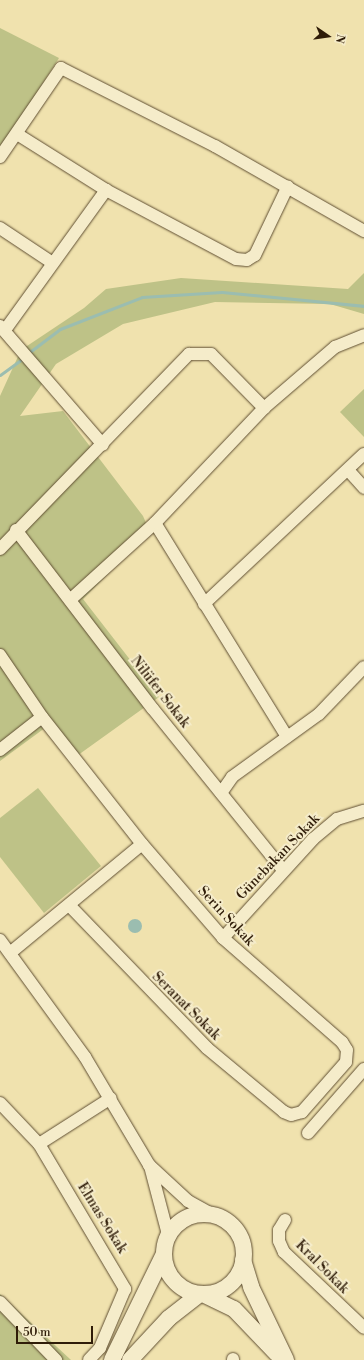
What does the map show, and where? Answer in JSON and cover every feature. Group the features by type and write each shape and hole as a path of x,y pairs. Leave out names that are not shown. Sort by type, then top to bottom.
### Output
{"street":[{"path":"0,157 61,68 288,186 364,231"},
{"path":"17,134 106,190 236,258 247,260 255,255 288,186"},
{"path":"103,445 6,330 51,262 106,190"},
{"path":"0,228 51,262"},
{"path":"70,600 155,523 264,408 335,347 364,336"},
{"path":"0,549 16,530 103,445 189,354 211,354 264,408"},
{"path":"204,604 364,454"},
{"path":"348,470 364,488"},
{"path":"155,523 287,737"},
{"name":"Nilüfer Sokak","path":"16,530 221,793 283,870"},
{"name":"Serin Sokak","path":"0,655 42,717 142,844 223,938 348,1050 346,1062 302,1112 291,1115"},
{"path":"221,793 232,777 319,714 364,667"},
{"path":"0,750 42,717"},
{"name":"Günebakan Sokak","path":"223,938 283,870 337,819 364,812"},
{"path":"10,953 70,906 142,844"},
{"name":"Seranat Sokak","path":"70,906 207,1048 291,1115"},
{"path":"0,940 111,1098 150,1165 167,1231 165,1248 168,1271 179,1285 234,1309 248,1321 281,1360"},
{"path":"308,1133 364,1069"},
{"path":"39,1144 111,1098"},
{"name":"Elmas Sokak","path":"0,1103 39,1144 126,1289 100,1348 89,1360"},
{"path":"130,1360 169,1318 202,1294 225,1288 234,1281 243,1260 244,1248 237,1232 224,1219 213,1215 188,1201 150,1165"},
{"path":"112,1360 165,1248 184,1220 213,1215"},
{"name":"Kral Sokak","path":"285,1220 279,1230 279,1241 284,1252 364,1328"},
{"path":"243,1260 251,1287 286,1360"},
{"path":"2,1308 56,1360"}],"green space":[{"path":"0,28 59,58 0,151"},
{"path":"364,273 364,314 330,304 215,302 123,324 56,364 20,416 63,411 143,516 150,532 83,599 159,697 74,758 53,722 0,761 0,396 21,350 84,308 106,289 181,278 348,289"},
{"path":"364,389 364,437 340,412"},
{"path":"38,788 101,866 44,913 0,857 0,818"},
{"path":"0,1294 71,1360 0,1360"}],"shaded area":[{"path":"135,919 140,921 142,926 140,931 135,933 130,931 128,926 130,921"}],"waterway":[{"path":"27,354 60,329 142,297 222,292 364,306"},
{"path":"0,375 23,358"}]}
